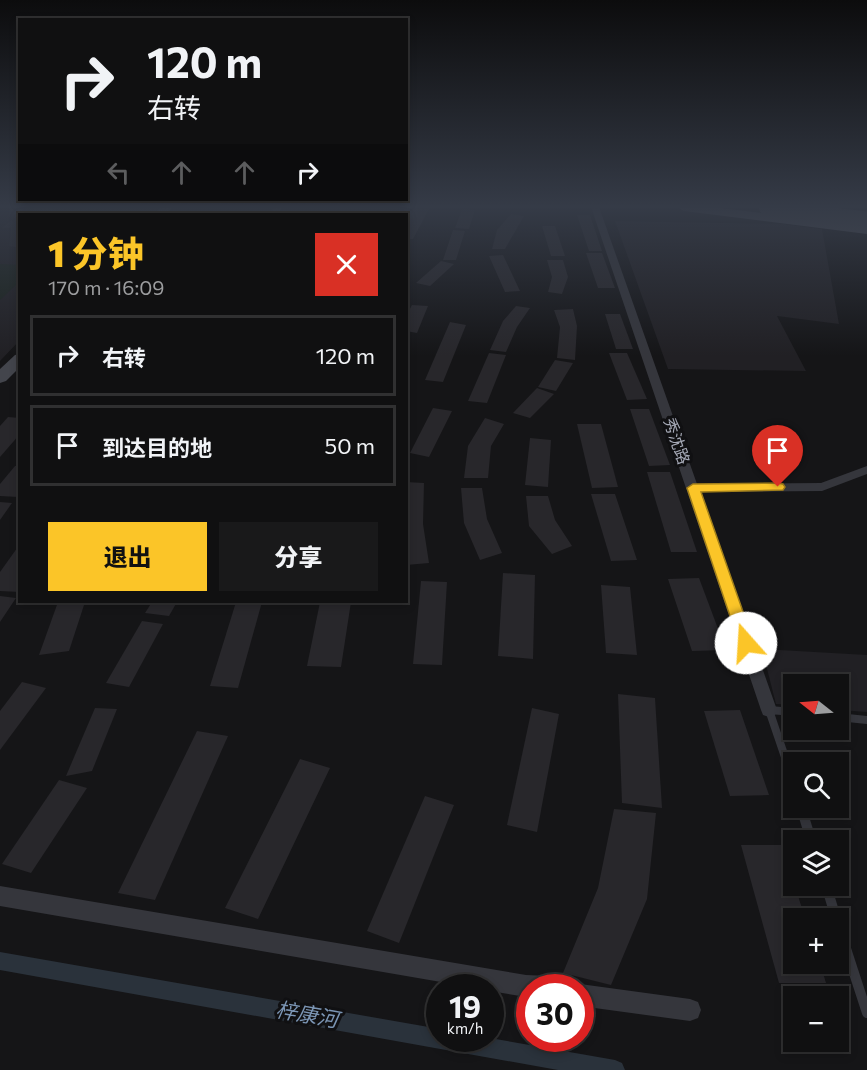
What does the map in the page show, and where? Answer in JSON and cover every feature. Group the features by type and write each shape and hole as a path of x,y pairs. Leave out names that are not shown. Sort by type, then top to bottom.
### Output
{"street":[{"name":"秀沈路","path":"612,257 769,710"},
{"path":"0,378 18,360"},
{"path":"693,488 822,487 867,470"},
{"path":"0,896 516,984"},
{"path":"594,997 690,1010"}],"lane":[{"path":"783,711 769,710 783,752"},
{"path":"849,718 867,720"},
{"path":"849,957 867,1012"}],"shaded area":[{"path":"0,257 18,257 18,342 0,361"},
{"path":"628,257 827,257 839,324 777,316 806,371 668,369"},
{"path":"0,264 18,265 18,283 0,300"},
{"path":"762,649 867,655 867,712 849,711 849,674 783,674 783,704 776,704"}],"building":[{"path":"444,257 457,257 456,260 443,260"},
{"path":"489,257 504,257 520,291 505,292"},
{"path":"587,257 603,257 615,288 598,288"},
{"path":"547,260 563,260 568,277 562,294 548,292 552,277"},
{"path":"441,261 454,264 430,286 416,283"},
{"path":"412,305 428,306 417,333 408,331 408,312"},
{"path":"516,306 530,308 517,327 506,352 490,350 503,321"},
{"path":"573,309 577,326 575,360 557,358 560,327 554,310"},
{"path":"605,314 620,314 633,349 616,349"},
{"path":"450,322 466,325 443,382 425,380"},
{"path":"489,353 506,355 487,403 468,401"},
{"path":"609,353 627,353 647,399 627,400"},
{"path":"555,360 573,363 556,391 538,387"},
{"path":"537,388 554,394 530,418 513,413"},
{"path":"433,408 452,411 429,457 410,453"},
{"path":"630,409 649,409 670,465 649,466"},
{"path":"8,417 18,418 18,436 0,457 0,426"},
{"path":"485,418 504,424 491,446 488,478 464,478 468,446"},
{"path":"577,424 601,424 618,487 592,488"},
{"path":"530,438 551,440 548,487 525,485"},
{"path":"15,466 18,466 18,497 0,496 0,484"},
{"path":"647,472 670,472 697,552 671,552"},
{"path":"408,482 424,483 423,524 429,563 408,565"},
{"path":"461,488 482,488 487,519 502,553 480,560 464,523"},
{"path":"591,494 615,494 637,560 611,561"},
{"path":"526,496 548,496 555,520 572,546 552,554 529,526"},
{"path":"0,502 12,503 0,520"},
{"path":"18,547 18,592 0,591 0,572"},
{"path":"503,573 535,575 533,659 498,656"},
{"path":"699,578 726,650 692,651 668,579"},
{"path":"421,581 447,582 442,665 413,664"},
{"path":"601,585 630,587 637,655 606,653"},
{"path":"0,596 16,598 0,622"},
{"path":"58,603 85,603 69,651 39,655"},
{"path":"151,603 176,603 169,616 145,613"},
{"path":"236,603 262,603 238,688 210,686"},
{"path":"320,603 351,603 341,667 307,666"},
{"path":"142,621 163,624 129,687 106,683"},
{"path":"22,682 46,688 0,750 0,711"},
{"path":"618,694 655,698 662,808 622,803"},
{"path":"95,708 117,709 92,771 66,776"},
{"path":"532,708 559,714 537,832 507,825"},
{"path":"740,710 769,795 730,796 704,711"},
{"path":"197,731 228,736 155,900 118,893"},
{"path":"300,759 330,768 258,919 225,908"},
{"path":"59,780 87,788 31,873 2,864"},
{"path":"425,796 454,805 399,943 367,931"},
{"path":"614,809 656,813 647,899 611,985 594,981 594,974 563,973 598,888"},
{"path":"741,845 782,845 783,896 798,896 802,908 783,908 783,974 823,974 826,983 779,983"}],"waterway":[{"name":"梓康河","path":"0,961 615,1070"}],"route":[{"path":"746,643 693,488 778,487"}]}
